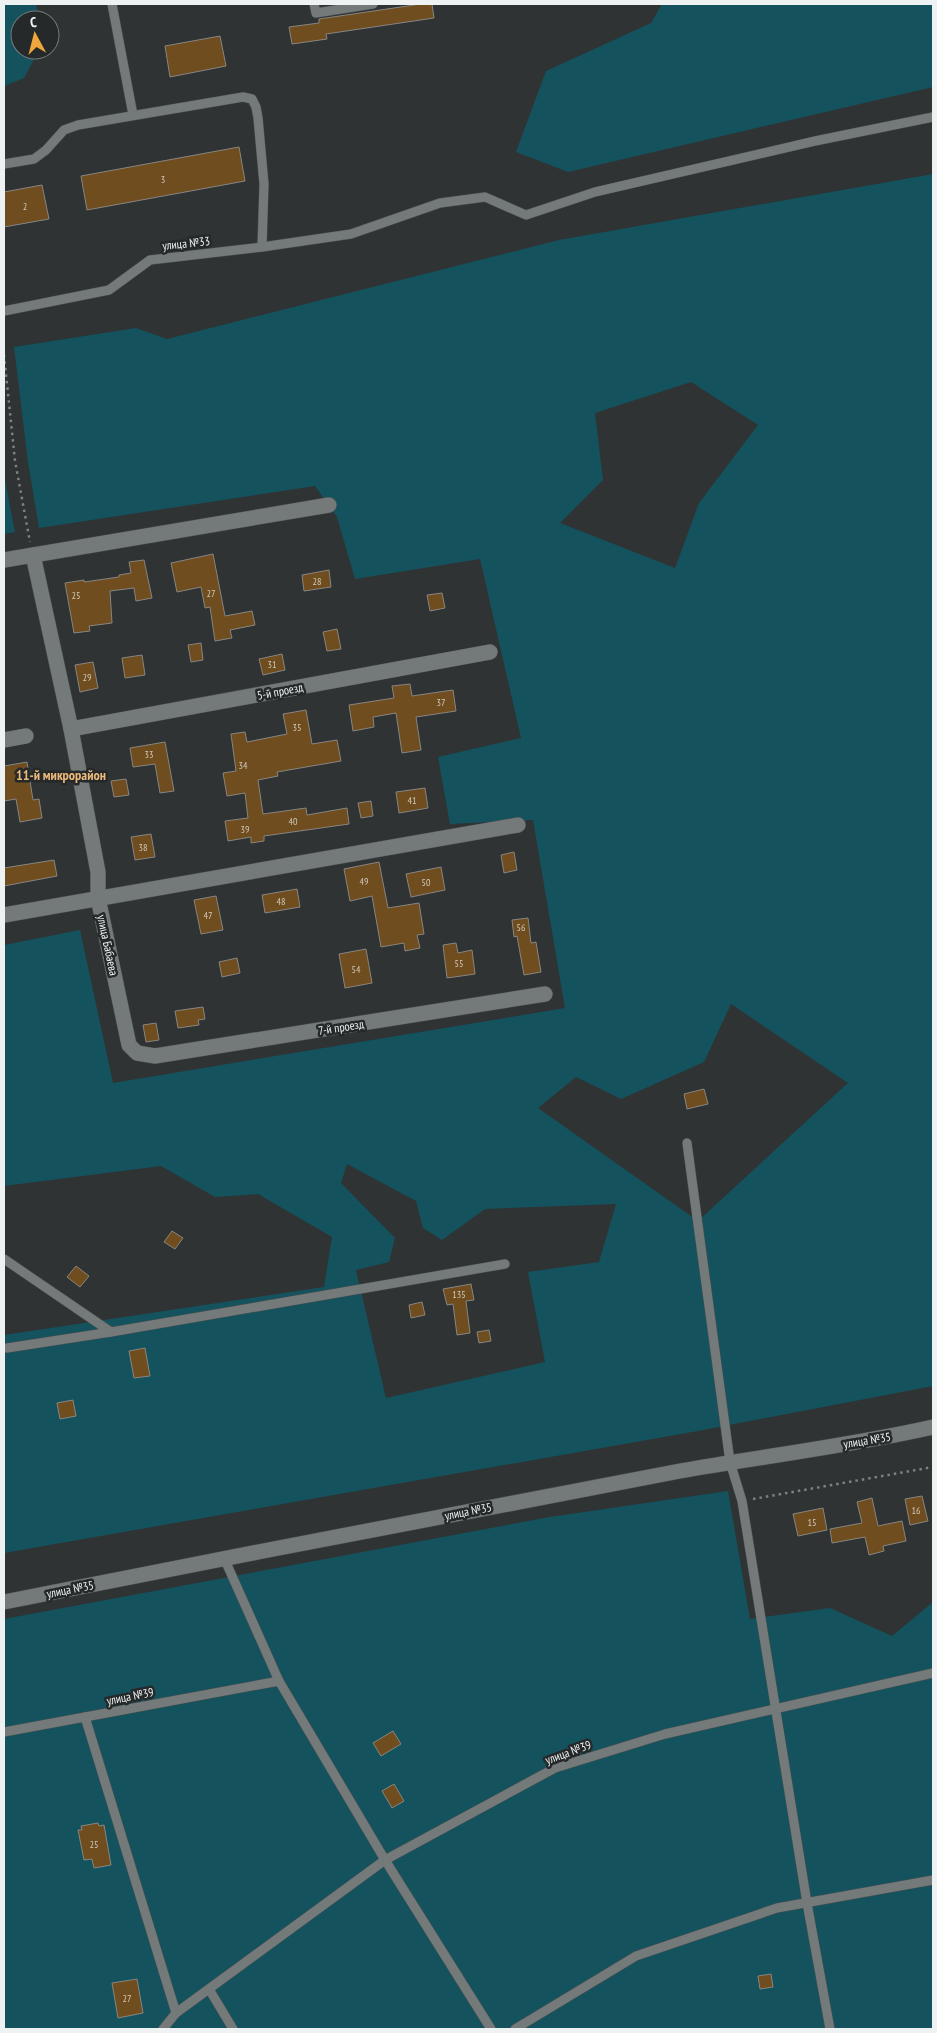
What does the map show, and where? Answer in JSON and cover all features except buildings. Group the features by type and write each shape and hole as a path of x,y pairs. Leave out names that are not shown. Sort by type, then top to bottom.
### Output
{"street":[{"path":"4,560 329,505"},
{"path":"33,556 71,729 98,872 98,898 518,825"},
{"name":"5-й проезд","path":"71,729 490,652"},
{"path":"4,740 26,736"},
{"name":"улица Бабаева","path":"4,915 98,898 129,1045 137,1053"},
{"name":"7-й проезд","path":"137,1053 155,1056 545,994"},
{"name":"улица №35","path":"4,1602 224,1558 730,1462 896,1436 933,1427"}],"lane":[{"path":"112,4 133,115"},
{"path":"314,4 316,12 374,4"},
{"path":"4,164 34,158 46,150 64,130 78,124 243,97 252,99 258,118 264,184 262,247"},
{"name":"улица №33","path":"4,311 109,290 150,260 351,234 440,202 485,197 526,215 595,192 815,141 933,117"},
{"path":"687,1143 730,1462 742,1502 763,1640 830,2029"},
{"path":"4,1259 111,1332"},
{"path":"7,1348 111,1332 505,1264"},
{"path":"224,1558 279,1681 386,1860 491,2029"},
{"name":"улица №39","path":"163,2029 176,2013 386,1860 555,1768 664,1734 933,1673"},
{"name":"улица №39","path":"4,1732 279,1681"},
{"path":"85,1717 176,2013"},
{"path":"515,2029 636,1956 777,1908 933,1880"},
{"path":"209,1989 233,2029"}],"path":[{"path":"4,355 15,461 33,556"},
{"path":"742,1502 933,1467"}],"shaded area":[{"path":"4,4 36,4 37,10 10,10 10,60 34,60 24,78 4,86"},
{"path":"662,4 933,4 933,87 568,172 516,152 546,71 651,23"},
{"path":"933,174 933,1386 698,1431 4,1553 4,1335 324,1287 332,1237 258,1194 215,1197 161,1166 4,1186 4,945 80,930 113,1083 565,1008 533,820 450,824 438,757 521,738 480,559 355,579 337,517 315,486 39,528 28,462 14,347 136,328 167,339 559,240","holes":["691,382 758,425 699,503 675,568 560,523 603,480 595,413","731,1004 848,1083 698,1221 538,1108 576,1077 621,1099 704,1062","347,1164 416,1201 423,1228 442,1240 485,1209 616,1204 599,1262 528,1272 545,1362 386,1398 356,1270 389,1262 395,1238 341,1183"]},
{"path":"4,475 15,532 4,534"},
{"path":"728,1491 750,1619 830,1608 892,1636 933,1602 933,2029 4,2029 4,1619 550,1517"}],"district":[{"name":"11-й микрорайон","path":"61,775"}]}
